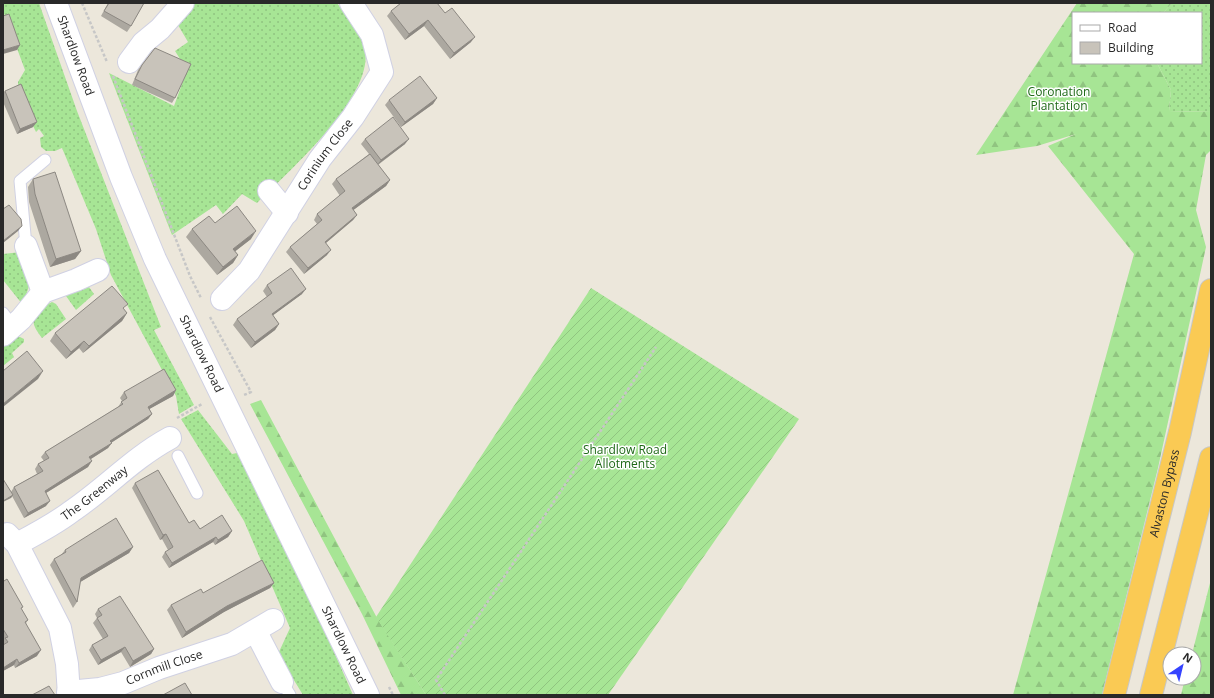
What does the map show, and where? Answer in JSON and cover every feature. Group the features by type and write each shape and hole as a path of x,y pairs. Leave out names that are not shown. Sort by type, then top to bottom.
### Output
{"highway":[{"name":"Alvaston Bypass","path":"1114,695 1180,432 1211,290"},
{"path":"1151,695 1211,458"}],"street":[{"name":"Shardlow Road","path":"56,3 121,177 155,259 368,695"},
{"path":"117,67 160,29 183,3"},
{"name":"Corinium Close","path":"211,304 249,271 320,159 353,117 382,72 372,35 351,3"},
{"path":"269,191 287,213"},
{"path":"26,246 43,292"},
{"path":"6,325 43,292 98,270"},
{"name":"The Greenway","path":"69,693 67,664 60,628 12,539 73,511 124,469 156,446 171,439"},
{"name":"Cornmill Close","path":"69,693 100,689 123,683 159,668 232,644 265,626 286,688"}],"lane":[{"path":"26,246 20,182 45,160"},
{"path":"171,439 198,493"}],"path":[{"path":"82,3 117,67 190,276 211,304 251,392 223,400 171,439"},
{"path":"445,695 436,680 656,347"}],"green space":[{"path":"3,3 39,3 77,111 161,327 154,330 194,405 179,414 176,396 111,275 96,229 62,148 55,151 46,151 41,147 40,138 44,136 39,129 36,132 18,95 18,82 25,70 3,11"},
{"path":"192,3 337,3 353,25 363,44 365,50 364,69 356,90 343,111 326,133 307,154 257,203 242,194 223,214 216,205 172,235 109,73 174,106 187,70 175,51 188,42 178,25"},
{"name":"Coronation Plantation","path":"1077,3 1172,3 1164,12 1072,12 1072,64 1158,64 1171,90 1169,111 1211,112 1211,150 1206,155 1196,210 1206,247 1158,468 1102,695 1013,695 1134,254 1048,146 1076,134 1037,146 976,155"},
{"path":"1172,3 1211,3 1211,112 1169,111 1171,90 1158,64 1202,64 1202,12 1164,12"},
{"path":"21,252 29,286 23,305 3,280 3,254"},
{"path":"89,287 94,294 76,310 66,296"},
{"name":"Shardlow Road Allotments","path":"591,288 799,419 608,695 426,695 376,617"},
{"path":"52,302 56,304 66,319 42,338 35,327 33,320 37,313"},
{"path":"15,337 24,339 24,342 12,353 14,357 3,366 3,345"},
{"path":"261,400 376,616 426,695 401,695 362,614 250,404"},
{"path":"198,410 232,454 237,453 327,636 353,695 303,695 278,654 290,628 244,521 181,419"},
{"path":"1211,579 1211,695 1181,695 1183,686 1202,686 1202,646 1194,646"}],"building":[{"path":"109,3 144,3 131,26 104,11"},
{"path":"401,3 437,3 445,13 452,8 475,37 454,53 428,20 409,34 391,11"},
{"path":"9,14 20,45 3,50 3,16"},
{"path":"155,48 191,64 175,98 135,79 142,65"},
{"path":"420,76 437,98 405,122 389,100"},
{"path":"21,84 37,122 20,129 5,91"},
{"path":"393,117 409,139 381,160 365,139"},
{"path":"370,154 390,180 352,208 357,215 325,242 331,250 308,268 290,247 322,220 317,214 345,191 336,179"},
{"path":"55,172 81,251 56,259 35,194 33,179"},
{"path":"9,205 21,219 22,226 3,241 3,209"},
{"path":"237,206 256,231 233,249 238,255 223,267 192,229 209,216 215,223"},
{"path":"291,268 306,289 272,314 279,324 255,342 237,319 272,293 267,285"},
{"path":"112,286 128,304 123,308 127,313 89,346 84,341 71,352 55,333"},
{"path":"27,351 43,371 3,404 3,371"},
{"path":"164,369 176,390 148,407 152,414 110,441 112,443 89,457 92,461 45,491 50,501 28,513 14,487 43,471 38,464 49,458 45,452 123,404 121,402 127,398 124,392"},
{"path":"158,470 189,523 194,520 200,529 222,515 232,531 218,540 216,537 172,563 165,552 173,547 166,534 163,535 135,483"},
{"path":"3,479 13,495 3,501"},
{"path":"116,518 133,547 81,578 77,602 54,559 66,552 65,550"},
{"path":"262,560 274,583 227,606 186,632 171,605 201,589 203,593"},
{"path":"7,579 23,607 21,608 28,620 25,622 41,650 19,663 17,659 3,668 3,645 8,642 5,638 8,637 3,629 3,580 4,581"},
{"path":"120,596 154,649 133,661 125,647 101,660 92,645 108,636 97,618 102,615 98,609"},
{"path":"185,683 192,695 163,695"},
{"path":"49,686 55,695 32,695"}]}
